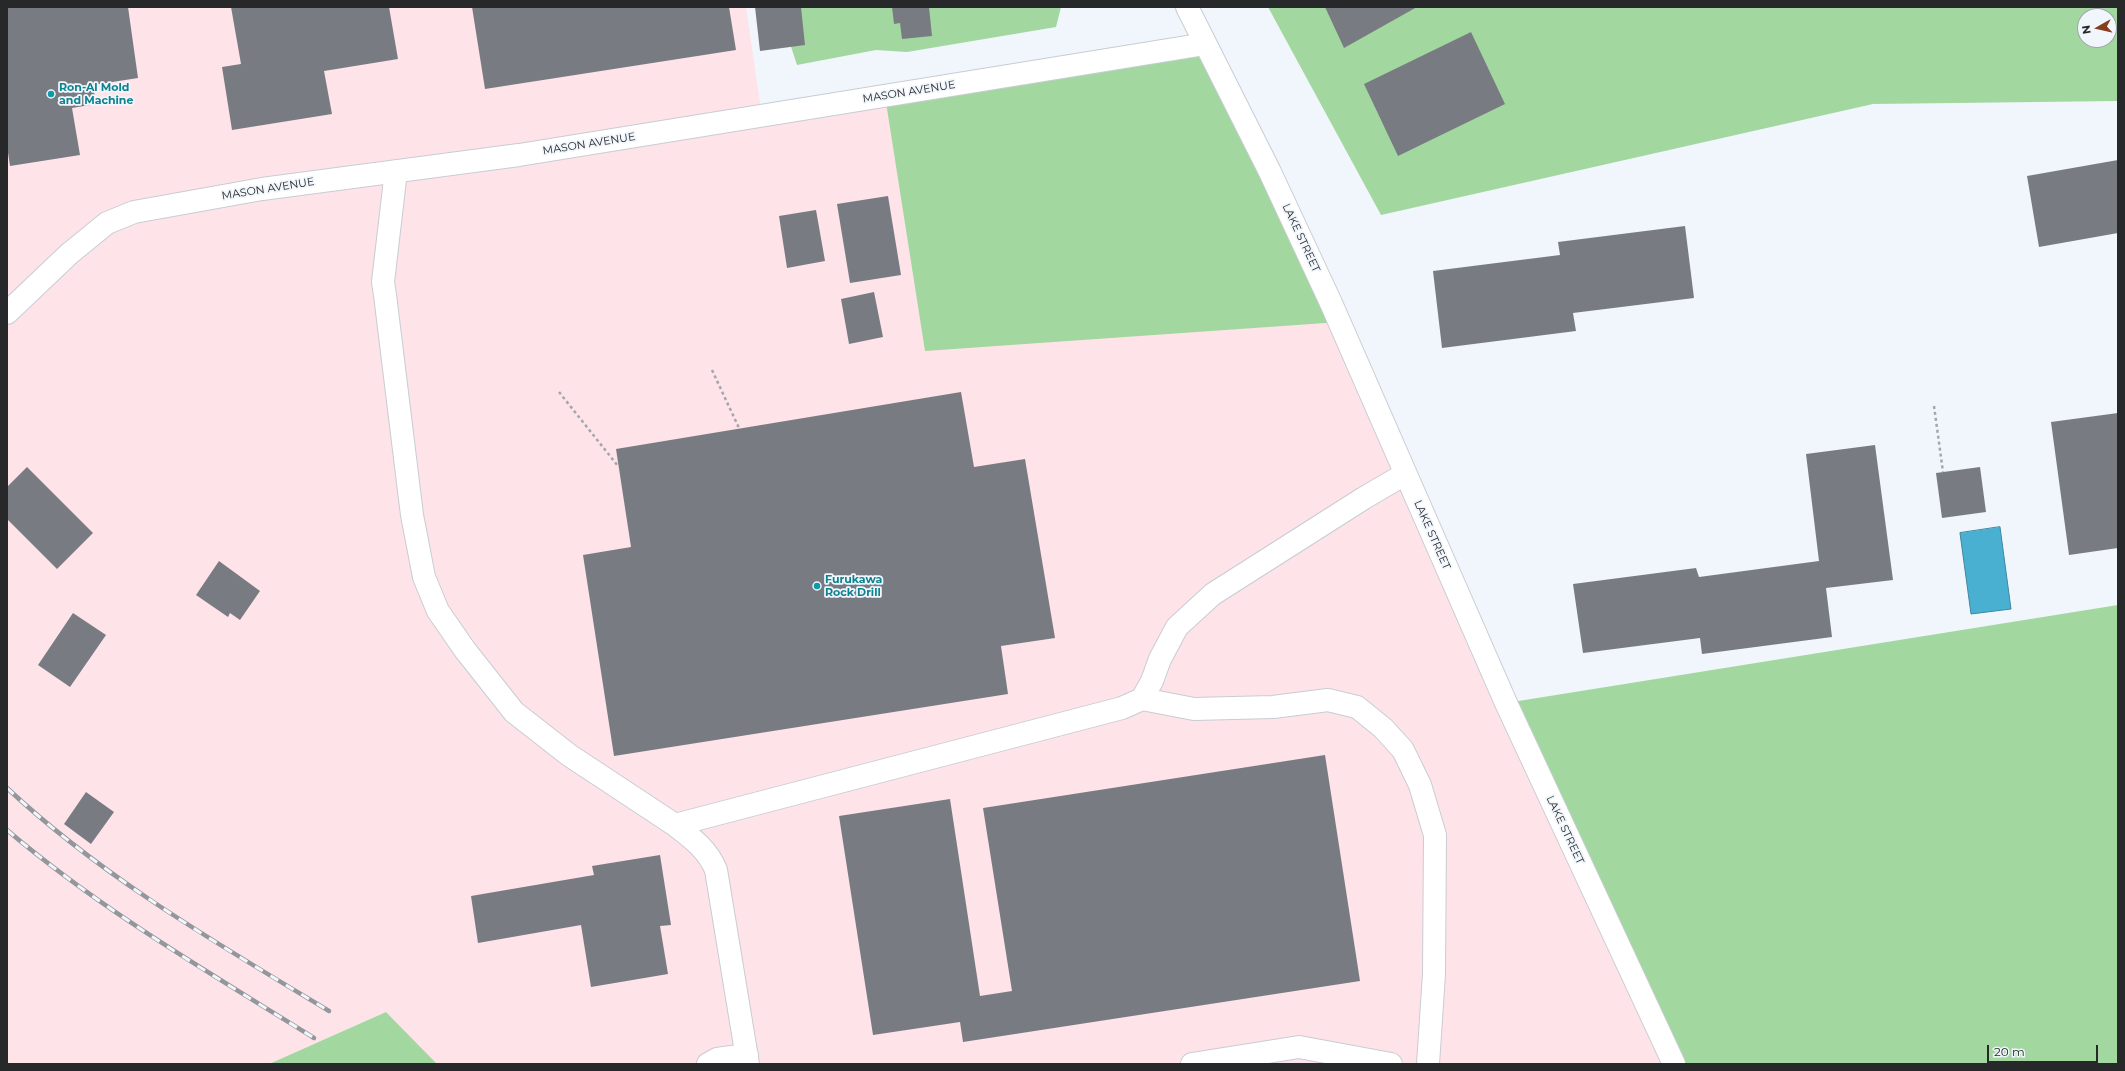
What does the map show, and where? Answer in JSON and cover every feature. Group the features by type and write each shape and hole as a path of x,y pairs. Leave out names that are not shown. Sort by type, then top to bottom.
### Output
{"street":[{"name":"LAKE STREET","path":"1187,7 1292,219 1506,703 1674,1064"},
{"name":"MASON AVENUE","path":"7,313 69,254 107,223 134,212 262,189 519,155 1205,44"},
{"path":"396,171 383,282 412,515 424,577 438,611 465,650 514,712 569,755 675,825 701,846 712,859 716,870 747,1059 717,1060 708,1064"},
{"path":"1142,699 1152,681 1160,659 1177,627 1213,594 1364,498 1406,474"},
{"path":"675,825 1122,708 1142,699 1194,709 1273,707 1328,700 1357,707 1383,728 1403,750 1420,785 1435,835 1434,974 1428,1064"},
{"path":"1192,1064 1281,1057 1300,1047 1391,1064"}],"path":[{"path":"712,370 738,428"},
{"path":"559,392 618,466"},
{"path":"1934,406 1943,472"}],"shaded area":[{"path":"7,7 746,7 762,116 1205,44 1674,1064 437,1064 386,1012 269,1064 7,1064"}],"green space":[{"path":"778,7 1061,7 1056,27 907,52 876,50 797,65"},
{"path":"1268,7 2118,7 2118,101 1873,104 1381,215"},
{"path":"1205,44 1340,322 925,351 885,96"},
{"path":"2118,605 2118,1064 1671,1064 1506,703"},
{"path":"386,1012 437,1064 269,1064"}],"water":[{"path":"2000,527 2011,609 1971,614 1960,533"}],"building":[{"name":"Ron-Al Mold and Machine","path":"7,7 128,7 138,78 93,85 96,104 72,108 80,155 10,166 7,146"},
{"path":"231,7 389,7 398,59 324,71 332,114 232,130 222,67 241,64"},
{"path":"472,7 729,7 736,50 485,89"},
{"path":"755,7 801,7 805,45 760,51"},
{"path":"892,7 929,7 932,36 902,39 900,23 894,24"},
{"path":"1325,7 1417,7 1344,48"},
{"path":"1471,32 1505,104 1398,156 1364,84"},
{"path":"2118,160 2118,233 2039,247 2027,176"},
{"path":"888,196 901,275 850,283 837,204"},
{"path":"816,210 825,261 787,268 779,216"},
{"path":"1685,226 1694,298 1573,313 1576,331 1442,348 1433,271 1560,255 1558,242"},
{"path":"874,292 883,337 849,344 841,299"},
{"name":"Furukawa Rock Drill","path":"961,392 974,467 1025,459 1055,638 1001,646 1008,694 614,756 583,555 631,547 616,449"},
{"path":"2118,413 2118,548 2069,555 2051,422"},
{"path":"1875,445 1893,580 1826,588 1832,637 1702,654 1700,638 1583,653 1573,584 1696,568 1699,577 1819,561 1806,454"},
{"path":"27,467 93,533 57,569 7,519 7,487"},
{"path":"1980,467 1986,512 1942,518 1936,473"},
{"path":"219,561 260,591 240,620 230,613 228,617 196,595"},
{"path":"73,613 106,635 70,687 38,665"},
{"path":"1325,755 1360,981 963,1042 960,1022 873,1035 839,816 950,799 980,996 1012,991 983,808"},
{"path":"86,792 114,812 91,844 64,824"},
{"path":"660,855 671,925 660,926 668,974 591,987 581,925 478,943 471,896 594,875 592,866"}],"railway":[{"path":"7,788 82,851 121,880 203,934 329,1011"},
{"path":"7,830 43,859 118,914 196,965 314,1038"}],"place":[{"name":"Ron-Al Mold and Machine","path":"51,94"},
{"name":"Furukawa Rock Drill","path":"817,586"}]}
